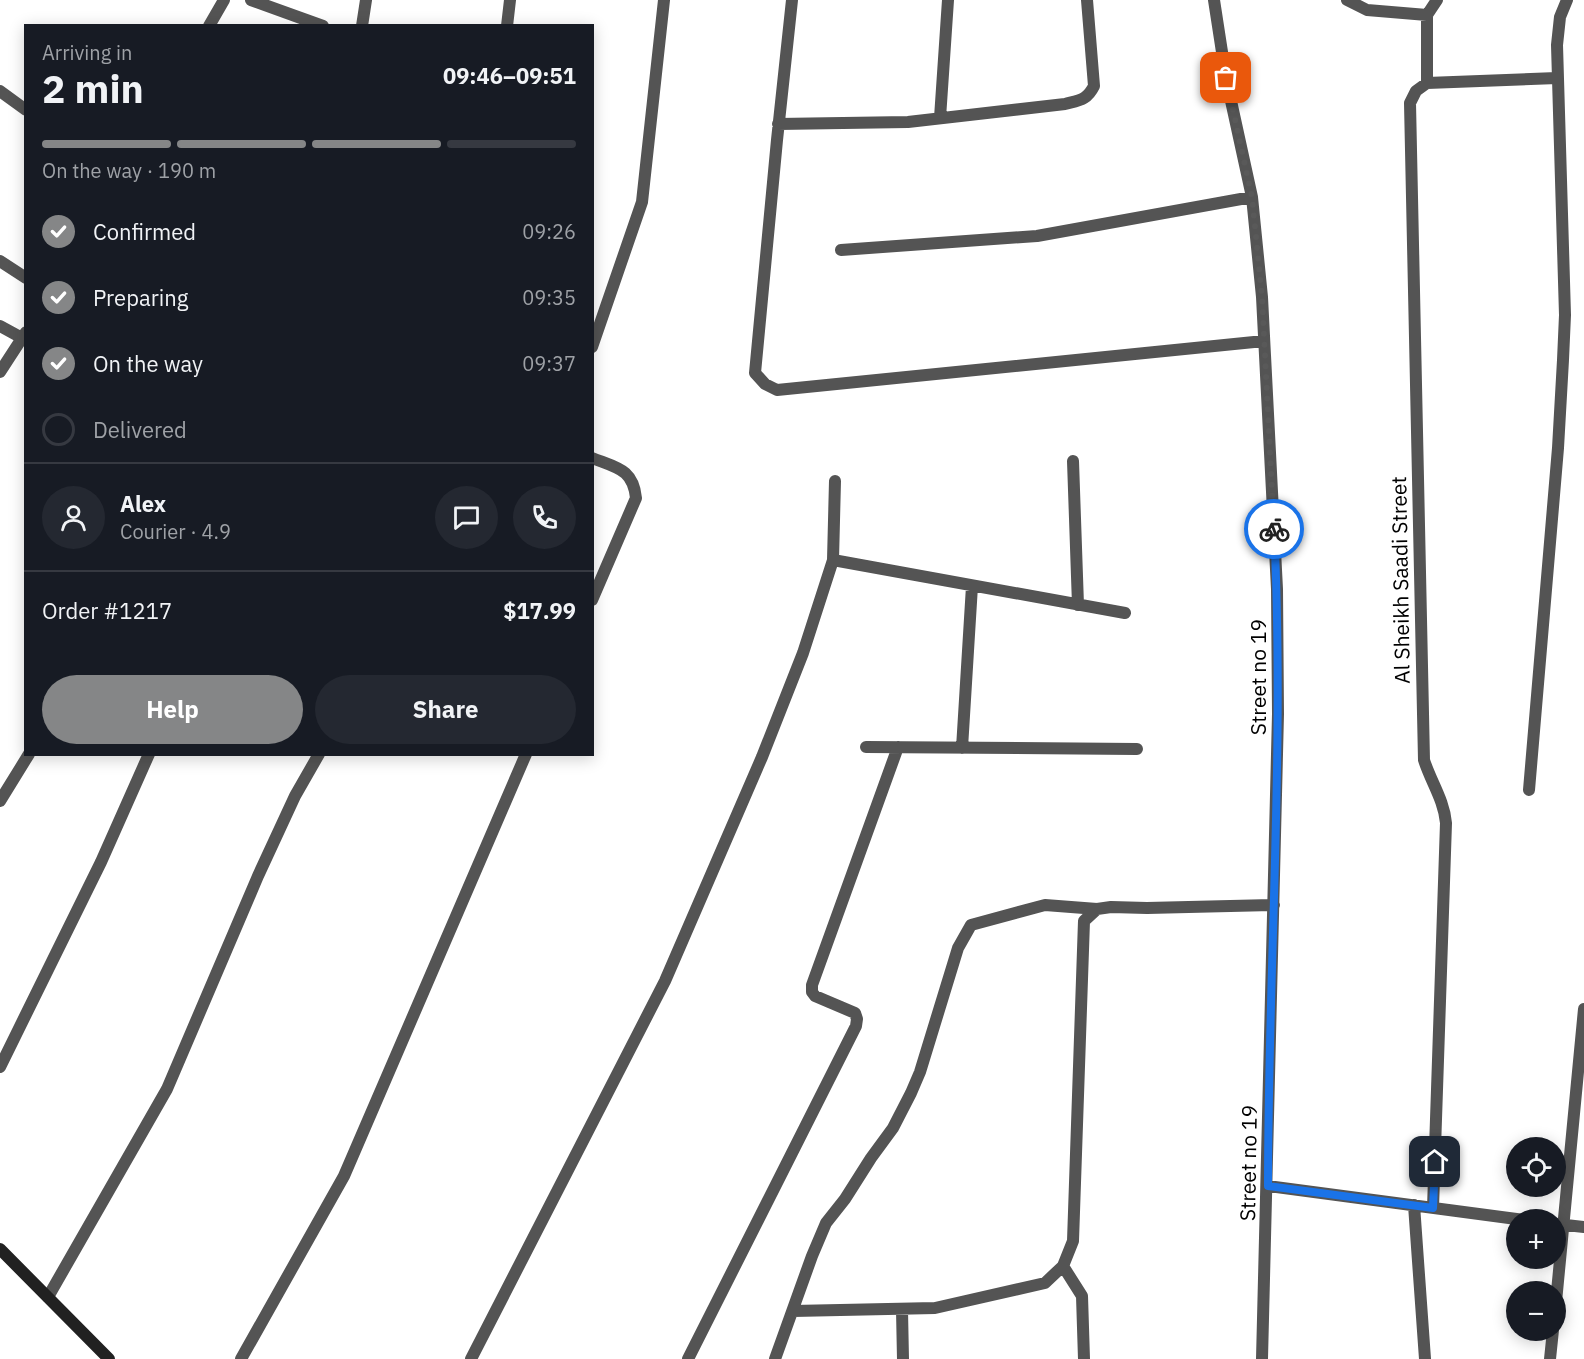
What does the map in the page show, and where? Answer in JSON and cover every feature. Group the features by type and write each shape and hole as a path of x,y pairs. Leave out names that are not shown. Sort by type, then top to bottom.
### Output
{"main road":[{"path":"0,1249 109,1359"}],"street":[{"path":"210,24 224,0"},
{"path":"251,0 317,24"},
{"path":"362,24 366,0"},
{"path":"507,24 510,0"},
{"path":"594,341 642,202 664,0"},
{"path":"792,0 755,373 765,384 777,390 1264,341"},
{"path":"940,118 948,0"},
{"path":"778,124 908,122 1065,104 1080,100 1089,95 1094,86 1087,0"},
{"name":"Street no 19","path":"1214,0 1226,78 1252,197 1260,269 1277,589 1278,714 1262,1359"},
{"path":"1347,0 1366,10 1427,15"},
{"path":"1437,0 1427,15 1427,83 1557,78"},
{"path":"1528,790 1562,392 1565,315 1557,45 1560,17 1567,0"},
{"name":"Al Sheikh Saadi Street","path":"1427,83 1416,91 1410,103 1424,760 1430,779 1445,808 1446,823 1433,1208"},
{"path":"0,91 24,109"},
{"path":"842,250 1037,236 1252,197"},
{"path":"0,261 24,277"},
{"path":"0,326 24,335 0,372"},
{"path":"594,459 626,472 635,485 636,498 594,595"},
{"path":"1073,461 1078,605"},
{"path":"471,1359 664,981 762,757 803,653 833,560 835,481"},
{"path":"833,560 1125,613"},
{"path":"962,748 972,586"},
{"path":"866,747 1137,749"},
{"path":"688,1359 856,1026 855,1013 815,996 812,992 812,985 898,747"},
{"path":"0,801 28,756"},
{"path":"0,1067 101,862 148,756"},
{"path":"48,1297 167,1089 258,876 295,796 318,756"},
{"path":"241,1359 344,1176 525,756"},
{"path":"776,1359 826,1223 893,1128 911,1093 920,1072 958,948 971,925 1045,904 1097,909 1274,904"},
{"path":"793,1311 934,1308 1045,1283 1063,1266 1073,1240 1084,921 1097,909"},
{"path":"1561,1209 1584,1009"},
{"path":"1268,1186 1506,1218"},
{"path":"1414,1205 1425,1359"},
{"path":"1566,1225 1584,1227"},
{"path":"1063,1266 1082,1296 1084,1359"},
{"path":"902,1310 903,1359"},
{"path":"1550,1359 1552,1341"}],"way so far":[{"path":"1226,78 1252,197 1260,269 1274,529"}],"route":[{"path":"1274,529 1278,714 1268,1186 1433,1208 1435,1162"}]}
